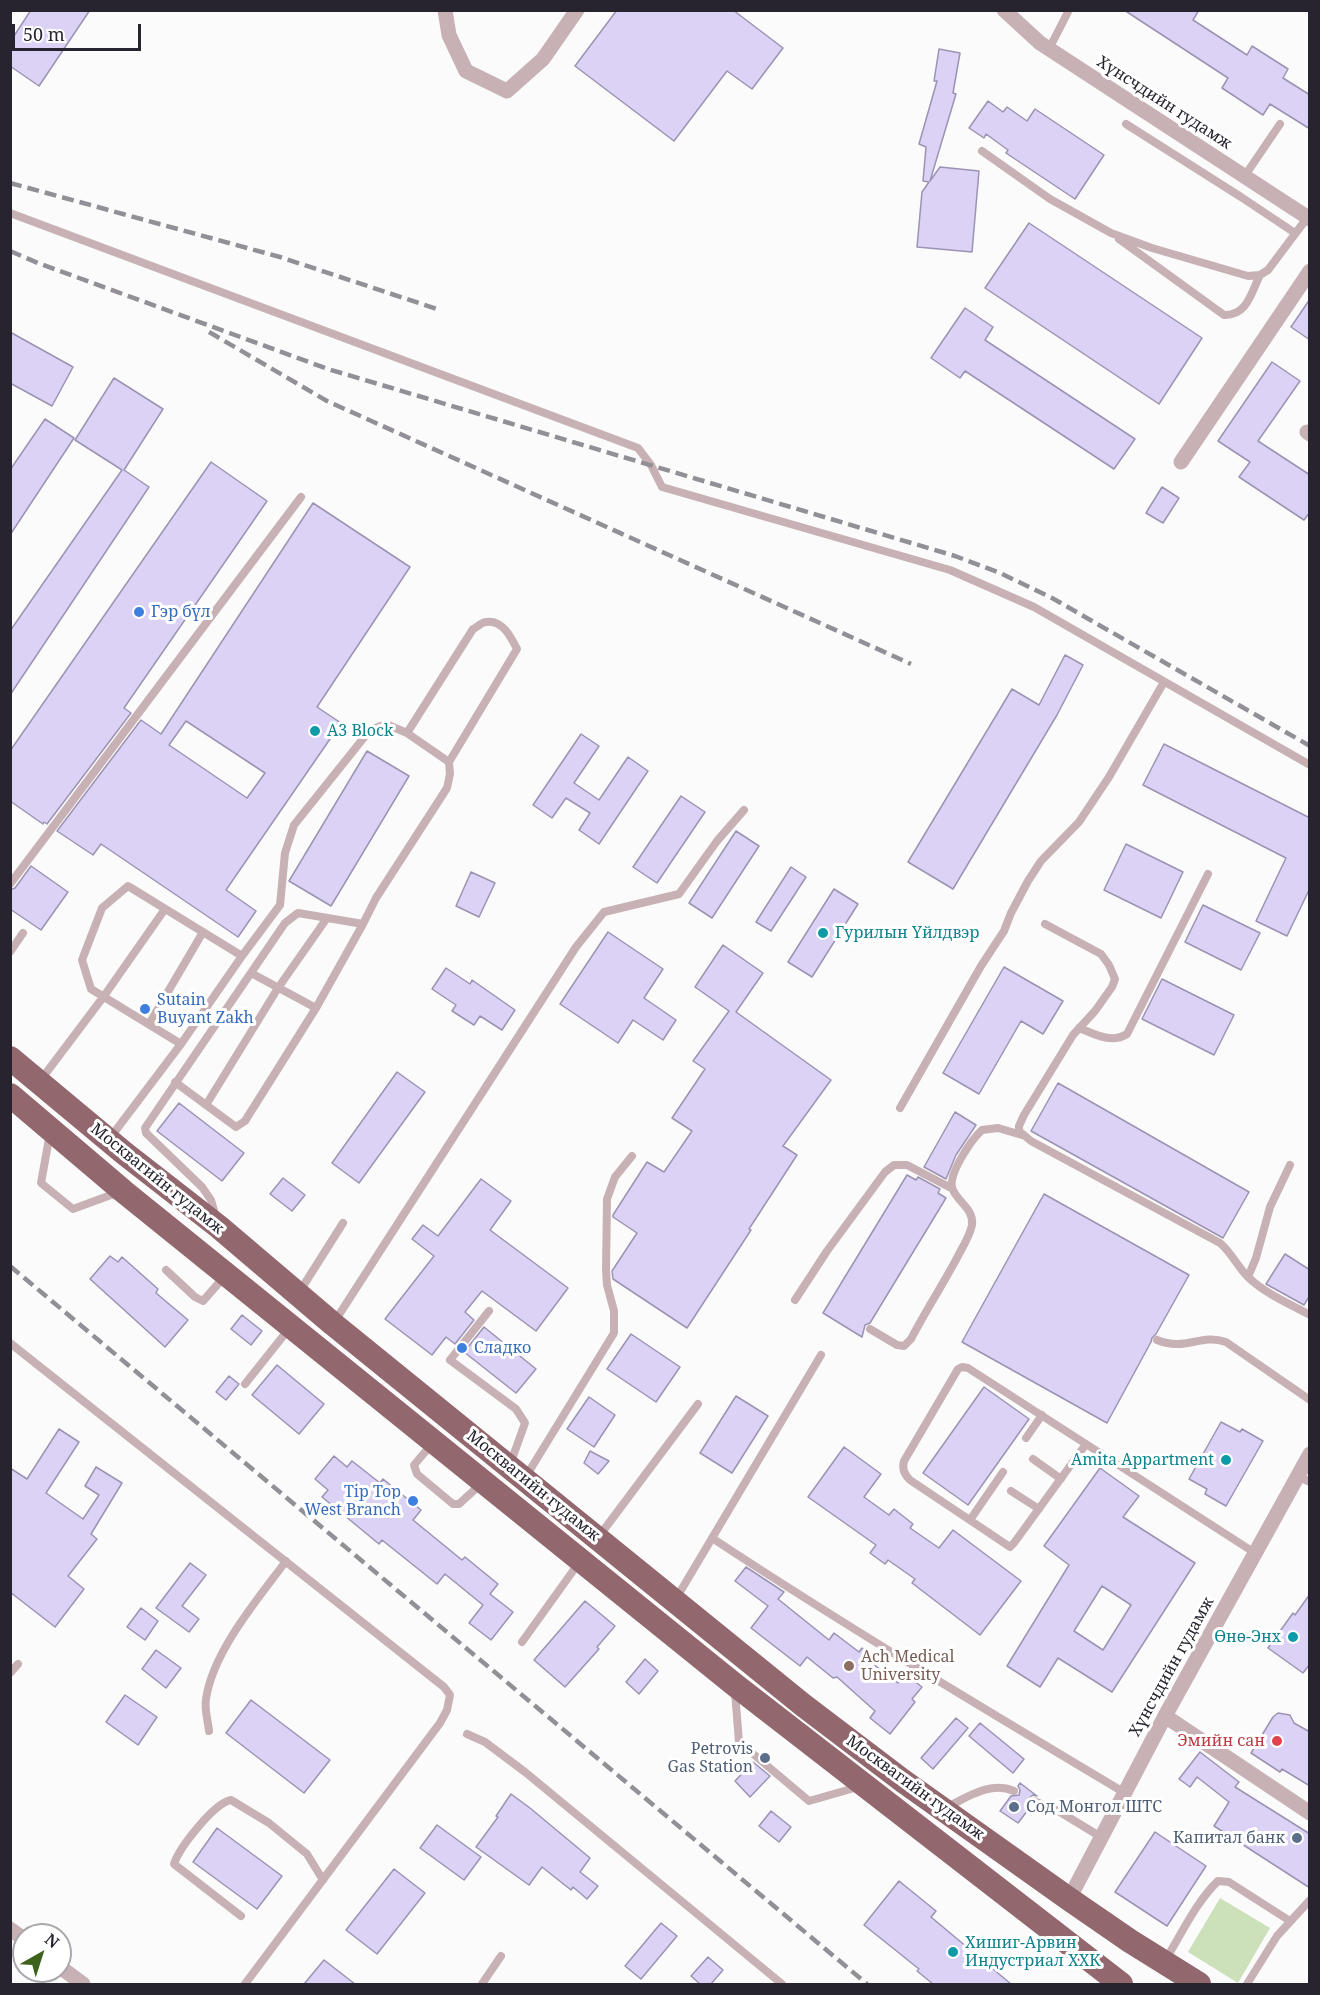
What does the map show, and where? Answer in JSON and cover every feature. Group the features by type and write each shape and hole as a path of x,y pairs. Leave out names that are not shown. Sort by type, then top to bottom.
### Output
{"highway":[{"name":"Москвагийн гудамж","path":"10,1058 108,1141 219,1227 333,1324 803,1705 1069,1899 1199,1984"},
{"name":"Москвагийн гудамж","path":"10,1095 123,1191 735,1685 1121,1984"}],"street":[{"path":"445,10 449,35 466,70 507,91 543,59 577,10"},
{"name":"Хүнсчдийн гудамж","path":"1004,10 1049,49 1308,218"},
{"path":"1180,462 1310,271"},
{"name":"Хүнсчдийн гудамж","path":"1069,1899 1254,1553 1303,1479 1310,1454"},
{"path":"1165,1716 1310,1813"}],"lane":[{"path":"1049,49 1070,10"},
{"path":"1126,124 1242,196 1295,233"},
{"path":"1244,177 1280,124"},
{"path":"982,150 1050,199 1111,233 1224,315 1232,315 1243,310 1260,275"},
{"path":"10,213 638,448 651,465 662,487 950,570 1034,607 1310,765"},
{"path":"1111,233 1152,248 1248,276 1260,275 1268,270 1308,218"},
{"path":"10,884 301,497"},
{"path":"175,1082 236,1127 245,1121 316,1008 376,898 447,788 450,774 449,762 517,649 509,634 500,624 486,621 473,629 407,733"},
{"path":"900,1108 975,976 1004,931 1028,881 1041,861 1079,822 1109,777 1164,682"},
{"path":"108,1141 181,1044 280,905 285,853 294,825 370,730 386,724 407,733 449,762"},
{"path":"333,1324 576,947 604,912 679,894 717,841 744,810"},
{"path":"1079,1028 1108,1039 1120,1039 1127,1034 1208,874"},
{"path":"181,1044 91,988 82,960 102,908 128,886 242,957"},
{"path":"39,1082 104,996 165,909"},
{"path":"219,1227 211,1200 202,1187 145,1131 145,1128 285,923 298,913 363,924"},
{"path":"206,1105 278,988 327,918"},
{"path":"1023,1136 1019,1131 1019,1126 1024,1115 1079,1028 1095,1011 1112,987 1114,979 1113,972 1101,954 1045,924"},
{"path":"149,1024 203,932"},
{"path":"10,952 23,933"},
{"path":"251,973 316,1008"},
{"path":"50,1128 41,1183 73,1209 123,1191"},
{"path":"951,1188 955,1170 982,1130 998,1128 1023,1136 1220,1243 1257,1285 1310,1315"},
{"path":"517,1473 614,1333 614,1311 607,1285 606,1270 607,1199 615,1177 632,1156"},
{"path":"795,1300 827,1251 885,1172 894,1165 907,1165 951,1188 969,1212 972,1225 954,1263 911,1339 904,1346 897,1345 870,1329"},
{"path":"1248,1277 1256,1258 1270,1207 1290,1165"},
{"path":"298,1295 343,1223"},
{"path":"166,1270 195,1297 203,1300 226,1274"},
{"path":"489,1311 450,1360 516,1409 525,1423 517,1473"},
{"path":"245,1384 291,1327"},
{"path":"1157,1340 1178,1346 1209,1339 1226,1342 1310,1400"},
{"path":"10,1343 444,1687 450,1695 440,1723 245,1984"},
{"path":"675,1601 821,1355"},
{"path":"1086,1444 1010,1547 910,1480 902,1467 958,1369 962,1366 969,1368 1254,1553"},
{"path":"597,1538 698,1404"},
{"path":"1026,1438 1042,1415"},
{"path":"434,1442 414,1464 417,1474 444,1497 453,1504 459,1504 484,1482"},
{"path":"1033,1459 1061,1479"},
{"path":"970,1520 1002,1472"},
{"path":"1011,1491 1039,1509"},
{"path":"712,1538 922,1672 1125,1792"},
{"path":"209,1731 205,1700 215,1668 238,1627 286,1561"},
{"path":"522,1642 581,1561"},
{"path":"10,1673 18,1664"},
{"path":"735,1685 739,1742 809,1801 864,1785"},
{"path":"467,1734 484,1742 525,1772 782,1984"},
{"path":"943,1809 987,1789 1003,1787 1014,1791"},
{"path":"241,1916 174,1864 205,1819 224,1802 231,1800 269,1823 307,1854 323,1880"},
{"path":"1034,1801 1060,1812 1101,1837"},
{"path":"1164,1963 1194,1911 1208,1890 1218,1881 1229,1882 1290,1921"},
{"path":"1247,1984 1277,1936 1310,1900"},
{"path":"482,1984 501,1956"}],"green space":[{"path":"1220,1898 1270,1928 1238,1983 1188,1952"}],"building":[{"path":"31,10 90,10 39,86 10,66 10,42"},
{"path":"617,10 733,10 783,48 752,89 727,71 674,141 575,66"},
{"path":"1124,10 1199,10 1193,20 1247,55 1252,46 1288,69 1283,78 1310,95 1310,129 1270,104 1263,115 1222,88 1228,78"},
{"path":"939,49 960,53 953,93 956,94 930,181 940,167 979,171 972,252 917,247 922,192 929,182 923,181 926,147 919,144 937,81 934,81"},
{"path":"988,101 1003,112 1007,107 1027,121 1035,109 1104,155 1075,199 1006,153 1008,150 986,134 984,138 969,128"},
{"path":"1029,223 1202,338 1159,404 985,288"},
{"path":"1310,299 1310,340 1291,327"},
{"path":"965,308 993,327 985,340 1135,439 1114,469 965,371 960,378 931,358"},
{"path":"10,332 73,367 52,406 10,383"},
{"path":"1272,362 1300,381 1258,441 1310,475 1310,512 1304,520 1239,477 1250,462 1218,441"},
{"path":"114,378 163,409 124,470 149,487 10,695 10,631 122,470 75,440"},
{"path":"45,419 74,438 10,535 10,470"},
{"path":"211,462 267,501 124,708 131,713 47,824 44,822 43,824 10,801 10,751"},
{"path":"1162,487 1179,498 1163,523 1146,513"},
{"path":"313,503 410,567 317,707 341,723 226,890 256,911 238,937 101,844 93,855 57,831 141,720 161,734","holes":["186,721 265,773 247,798 169,745"]},
{"path":"1065,655 1083,665 1057,715 953,889 908,862 1012,689 1039,705"},
{"path":"581,734 599,746 574,783 599,800 628,757 648,771 599,844 579,830 590,813 566,798 552,818 533,805"},
{"path":"1164,744 1310,818 1310,888 1287,936 1256,921 1286,858 1143,785"},
{"path":"367,751 409,776 331,906 289,881"},
{"path":"681,796 705,812 657,883 633,867"},
{"path":"736,831 759,846 712,918 689,903"},
{"path":"1126,844 1183,872 1161,918 1104,890"},
{"path":"31,866 68,892 41,930 10,909 10,890 15,888"},
{"path":"791,867 806,877 771,931 756,922"},
{"path":"471,872 495,883 479,917 456,906"},
{"name":"Гурилын Үйлдвэр","path":"834,889 858,904 812,977 788,962"},
{"path":"1203,905 1260,933 1241,970 1185,942"},
{"path":"608,932 663,969 644,998 676,1020 663,1040 633,1020 618,1043 560,1004"},
{"path":"723,945 763,973 736,1012 831,1080 783,1146 797,1155 687,1328 613,1279 612,1271 637,1233 613,1215 647,1162 664,1172 692,1131 672,1118 705,1069 693,1061 729,1011 695,987"},
{"path":"1004,967 1063,1001 1043,1034 1021,1021 979,1094 943,1073"},
{"path":"446,968 470,984 472,980 515,1010 502,1030 480,1016 474,1025 452,1011 456,1005 432,989"},
{"path":"1162,979 1234,1015 1214,1055 1142,1019"},
{"path":"397,1072 425,1092 359,1183 332,1163"},
{"path":"1058,1083 1249,1192 1223,1238 1031,1131"},
{"path":"179,1103 244,1153 222,1181 157,1131"},
{"path":"955,1112 976,1125 956,1155 946,1179 924,1167"},
{"path":"907,1175 916,1180 918,1177 940,1189 938,1193 946,1198 870,1323 865,1325 862,1337 823,1313"},
{"path":"283,1178 305,1195 292,1211 270,1194"},
{"path":"481,1179 511,1201 490,1230 568,1288 536,1331 482,1291 465,1312 474,1320 455,1344 446,1337 432,1355 385,1319 434,1256 412,1239 423,1225 438,1236"},
{"path":"1044,1194 1189,1275 1152,1338 1107,1423 962,1342"},
{"path":"1285,1254 1310,1270 1310,1295 1304,1305 1266,1284"},
{"path":"110,1256 118,1262 122,1257 158,1289 156,1293 188,1320 165,1347 90,1279"},
{"path":"242,1315 262,1331 251,1345 231,1329"},
{"path":"484,1327 536,1369 516,1393 464,1352"},
{"path":"631,1334 680,1367 656,1402 607,1369"},
{"path":"277,1365 324,1404 299,1434 252,1395"},
{"path":"229,1376 239,1384 226,1400 216,1392"},
{"path":"984,1387 1029,1419 968,1505 923,1473"},
{"path":"736,1396 768,1416 732,1473 700,1453"},
{"path":"589,1397 615,1415 594,1447 567,1429"},
{"name":"Amita Appartment","path":"1221,1422 1240,1432 1242,1429 1263,1441 1226,1506 1205,1494 1207,1489 1189,1479"},
{"path":"59,1429 79,1442 46,1493 83,1519 99,1495 85,1486 96,1467 122,1483 91,1534 97,1539 68,1576 84,1589 55,1627 10,1592 10,1468 27,1479"},
{"path":"844,1447 881,1474 864,1497 889,1515 894,1509 913,1524 910,1528 939,1548 953,1530 1021,1581 980,1635 912,1583 915,1579 888,1560 885,1564 870,1553 876,1545 808,1497"},
{"path":"590,1451 609,1461 598,1474 584,1463"},
{"path":"334,1456 347,1467 352,1461 380,1483 383,1479 421,1510 413,1520 462,1560 465,1557 498,1584 490,1594 513,1612 491,1640 469,1623 483,1605 445,1574 437,1584 382,1540 379,1544 322,1497 328,1490 315,1479"},
{"path":"1100,1468 1139,1496 1123,1517 1195,1563 1112,1692 1058,1658 1040,1687 1007,1666 1069,1565 1044,1546","holes":["1102,1586 1131,1605 1103,1650 1074,1631"]},
{"path":"190,1563 206,1575 182,1606 199,1619 189,1632 156,1608"},
{"path":"746,1567 784,1592 778,1599 829,1640 834,1633 859,1652 862,1648 875,1659 872,1663 898,1683 905,1674 922,1687 912,1699 915,1702 890,1734 870,1718 875,1711 837,1677 833,1678 807,1657 800,1666 751,1628 768,1606 735,1581"},
{"name":"Өнө-Энх","path":"1310,1594 1310,1664 1303,1673 1268,1648"},
{"path":"585,1601 615,1626 597,1647 599,1649 565,1687 534,1660"},
{"path":"141,1608 158,1621 145,1640 127,1627"},
{"path":"156,1650 181,1668 166,1688 142,1669"},
{"path":"645,1659 658,1671 639,1694 626,1682"},
{"path":"125,1695 157,1717 138,1745 106,1722"},
{"path":"251,1700 330,1760 304,1793 226,1733"},
{"path":"1278,1713 1290,1715 1294,1723 1310,1732 1310,1786 1282,1769 1280,1772 1251,1753 1273,1717"},
{"path":"956,1718 968,1728 933,1769 921,1758"},
{"path":"980,1723 1024,1759 1013,1773 969,1736"},
{"path":"1200,1752 1239,1782 1235,1787 1310,1834 1310,1888 1214,1826 1229,1802 1197,1777 1190,1787 1179,1779"},
{"path":"753,1762 770,1776 750,1797 735,1781"},
{"path":"1020,1783 1037,1796 1033,1795 1029,1798 1028,1802 1031,1806 1018,1823 1000,1811 1011,1796 1019,1795"},
{"path":"511,1794 590,1858 580,1872 598,1886 587,1899 573,1887 571,1890 542,1867 529,1885 476,1847 498,1817 496,1816"},
{"path":"771,1811 791,1827 779,1842 759,1826"},
{"path":"437,1825 481,1857 464,1880 420,1848"},
{"path":"217,1828 282,1876 257,1909 193,1862"},
{"path":"1155,1832 1206,1866 1167,1926 1115,1892"},
{"path":"394,1869 425,1893 377,1954 346,1930"},
{"path":"899,1881 936,1911 931,1917 1011,1984 933,1984 917,1971 919,1969 864,1925"},
{"path":"661,1923 677,1936 641,1979 625,1966"},
{"path":"708,1957 723,1970 711,1984 700,1984 691,1976"},
{"path":"324,1960 355,1984 304,1984"}],"railway":[{"path":"10,183 280,257 440,310"},
{"path":"10,251 328,369 955,556 1000,573 1052,598 1310,746"},
{"path":"209,332 327,401 911,664"},
{"path":"10,1266 867,1984"}],"place":[{"name":"Гэр бүл","path":"139,612"},
{"name":"A3 Block","path":"315,731"},
{"name":"Гурилын Үйлдвэр","path":"823,933"},
{"name":"Sutain Buyant Zakh","path":"145,1009"},
{"name":"Сладко","path":"462,1348"},
{"name":"Amita Appartment","path":"1226,1460"},
{"name":"Tip Top West Branch","path":"413,1501"},
{"name":"Өнө-Энх","path":"1293,1637"},
{"name":"Ach Medical University","path":"849,1666"},
{"name":"Эмийн сан","path":"1277,1741"},
{"name":"Petrovis Gas Station","path":"765,1758"},
{"name":"Сод Монгол ШТС","path":"1014,1807"},
{"name":"Капитал банк","path":"1297,1838"},
{"name":"Хишиг-Арвин Индустриал ХХК","path":"953,1952"}]}
